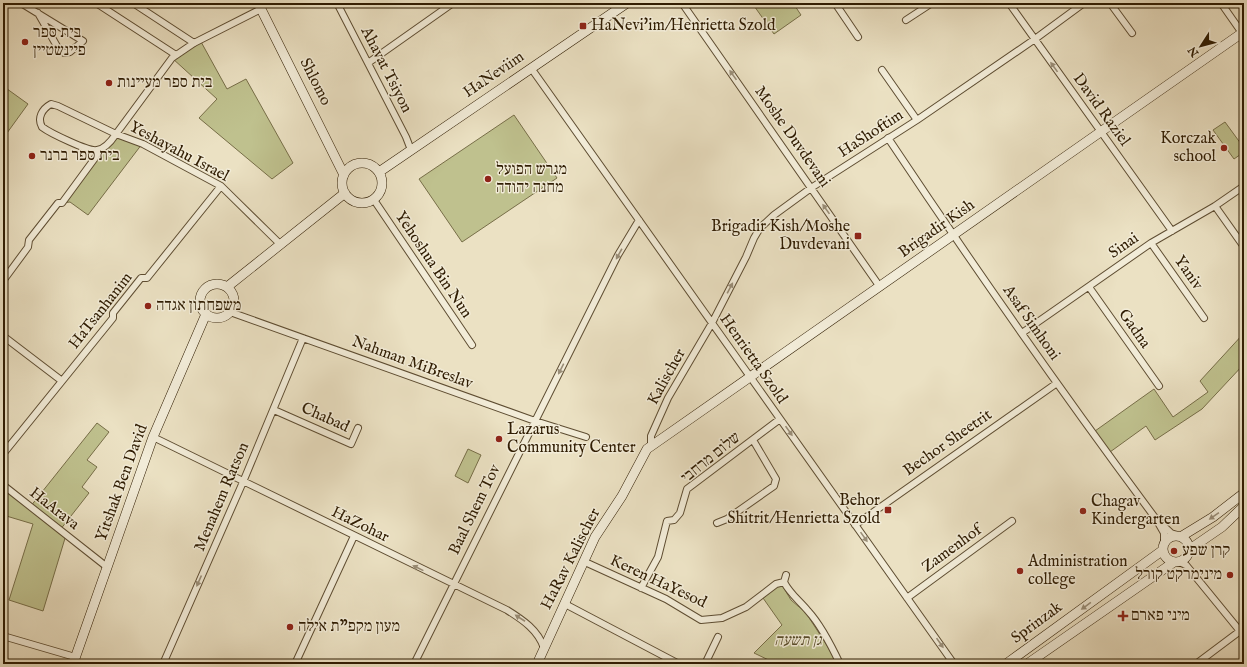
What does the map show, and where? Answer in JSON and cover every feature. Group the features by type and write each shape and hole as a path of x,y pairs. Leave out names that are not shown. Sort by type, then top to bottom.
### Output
{"street":[{"path":"21,3 45,17 83,41 70,52 64,52 58,48 38,13"},
{"path":"96,3 176,55"},
{"path":"133,3 194,43"},
{"name":"Ahavat Tsiyon","path":"337,3 406,137 411,150"},
{"path":"368,63 453,3"},
{"name":"Moshe Duvdevani","path":"682,3 880,286"},
{"path":"835,3 858,37"},
{"path":"906,20 932,3"},
{"name":"David Raziel","path":"1009,3 1172,231"},
{"name":"HaShoftim","path":"712,323 746,257 754,238 760,228 774,215 811,188 917,120 1035,39 1084,3"},
{"path":"1110,3 1132,33"},
{"path":"1221,3 1243,34"},
{"name":"HaNeviim","path":"379,172 622,4"},
{"path":"3,280 28,247 29,240 58,203 62,203 95,158 99,150 116,134 172,58 194,43 260,6"},
{"name":"Shlomo","path":"260,6 344,175"},
{"name":"Brigadir Kish","path":"649,448 1243,34"},
{"name":"Henrietta Szold","path":"531,68 954,664"},
{"path":"882,70 917,120"},
{"name":"Yeshayahu Israel","path":"99,150 87,149 46,129 40,123 42,112 51,104 58,106 116,134 143,144 221,186 280,244"},
{"name":"Asaf Simhoni","path":"888,138 953,236 1056,383 1156,519 1164,533 1163,547"},
{"path":"363,164 374,167 379,172 382,183 381,189 374,200 361,203 349,198 345,192 343,181 344,175 352,166 363,164"},
{"name":"HaTsanhanim","path":"3,454 113,318 113,313 141,278 146,278 221,186"},
{"name":"Sinai","path":"1022,333 1151,243 1215,206 1244,186"},
{"path":"227,287 345,192"},
{"name":"Yehoshua Bin Nun","path":"374,200 472,345"},
{"path":"1215,206 1244,247"},
{"name":"Baal Shem Tov","path":"414,664 618,255 639,220"},
{"name":"Yaniv","path":"1151,243 1204,318"},
{"path":"216,284 227,287 233,296 234,302 230,312 223,317 217,318 206,314 201,307 200,301 204,290 216,284"},
{"name":"Gadna","path":"1089,287 1159,386"},
{"name":"Nahman MiBreslav","path":"230,312 586,438"},
{"name":"Yitshak Ben David","path":"74,661 153,437 206,314"},
{"name":"Kalischer","path":"649,448 651,436 668,398 712,323"},
{"path":"3,336 62,382"},
{"name":"Menahem Ratson","path":"163,664 274,410 303,338"},
{"name":"Bechor Sheetrit","path":"855,524 1056,383"},
{"name":"Chabad","path":"274,410 351,444 358,428"},
{"name":"שלום מרחבי","path":"641,588 658,557 667,521 674,520 680,513 687,489 780,419"},
{"name":"HaZohar","path":"153,437 453,585 507,610 524,621 541,640 544,648"},
{"path":"717,523 727,519 774,486 776,479 753,440"},
{"name":"HaRav Kalischer","path":"537,664 585,562 595,537 622,496 649,448"},
{"name":"HaArava","path":"3,485 107,567"},
{"path":"1196,664 1242,634 1183,559 1167,558 1163,547 1169,538 1179,536 1213,517 1244,493"},
{"name":"Sprinzak","path":"1027,664 1183,559 1222,527 1244,506"},
{"name":"Asaf Simhoni","path":"1156,519 1172,533 1179,536"},
{"name":"Zamenhof","path":"907,598 1012,521"},
{"path":"295,664 354,536"},
{"path":"1179,536 1188,541 1183,559"},
{"name":"Sprinzak","path":"1006,664 1163,547"},
{"name":"Keren HaYesod","path":"585,562 666,600 701,620 722,618 740,610 776,584 784,582"},
{"path":"786,575 784,582 794,597 809,611 832,646 840,664"},
{"path":"565,604 679,664"},
{"path":"3,636 74,661"},
{"path":"705,664 718,637"}],"green space":[{"path":"752,3 793,3 801,15 774,34"},
{"path":"200,40 227,89 246,79 293,163 272,179 199,118 217,99 172,58"},
{"path":"3,86 28,104 7,133 3,130"},
{"name":"מגרש הפועל מחנה יהודה","path":"514,115 557,178 462,242 419,179"},
{"path":"1225,122 1244,148 1244,152 1234,159 1213,130"},
{"path":"116,134 142,144 88,215 70,202 62,203 95,158"},
{"path":"1244,333 1244,364 1202,409 1155,440 1146,426 1110,452 1095,431 1154,389 1173,417 1208,392 1200,381"},
{"path":"97,423 109,432 87,460 97,467 82,487 89,493 60,530 66,535 43,611 9,600 33,524 3,515 3,485 30,507"},
{"path":"468,449 481,455 468,483 455,476"},
{"name":"גן תשעה","path":"782,585 791,600 806,613 837,664 777,664 754,653 782,625 763,598"}],"place":[{"name":"HaNevi'im/Henrietta Szold","path":"583,26"},
{"name":"בית ספר פיינשטיין","path":"25,42"},
{"name":"בית ספר מעיינות","path":"109,83"},
{"name":"Korczak school","path":"1224,148"},
{"name":"בית ספר ברנר","path":"32,156"},
{"name":"מגרש הפועל מחנה יהודה","path":"488,179"},
{"name":"Brigadir Kish/Moshe Duvdevani","path":"858,236"},
{"name":"משפחתון אגדה","path":"148,306"},
{"name":"Lazarus Community Center","path":"499,439"},
{"name":"Behor Shitrit/Henrietta Szold","path":"888,510"},
{"name":"Chagav Kindergarten","path":"1083,511"},
{"name":"קרן שפע","path":"1174,551"},
{"name":"Administration college","path":"1020,571"},
{"name":"מינימרקט קורל","path":"1230,575"},
{"name":"מיני פארם","path":"1123,616"},
{"name":"מעון מקפ\"ת אילה","path":"290,627"}]}
